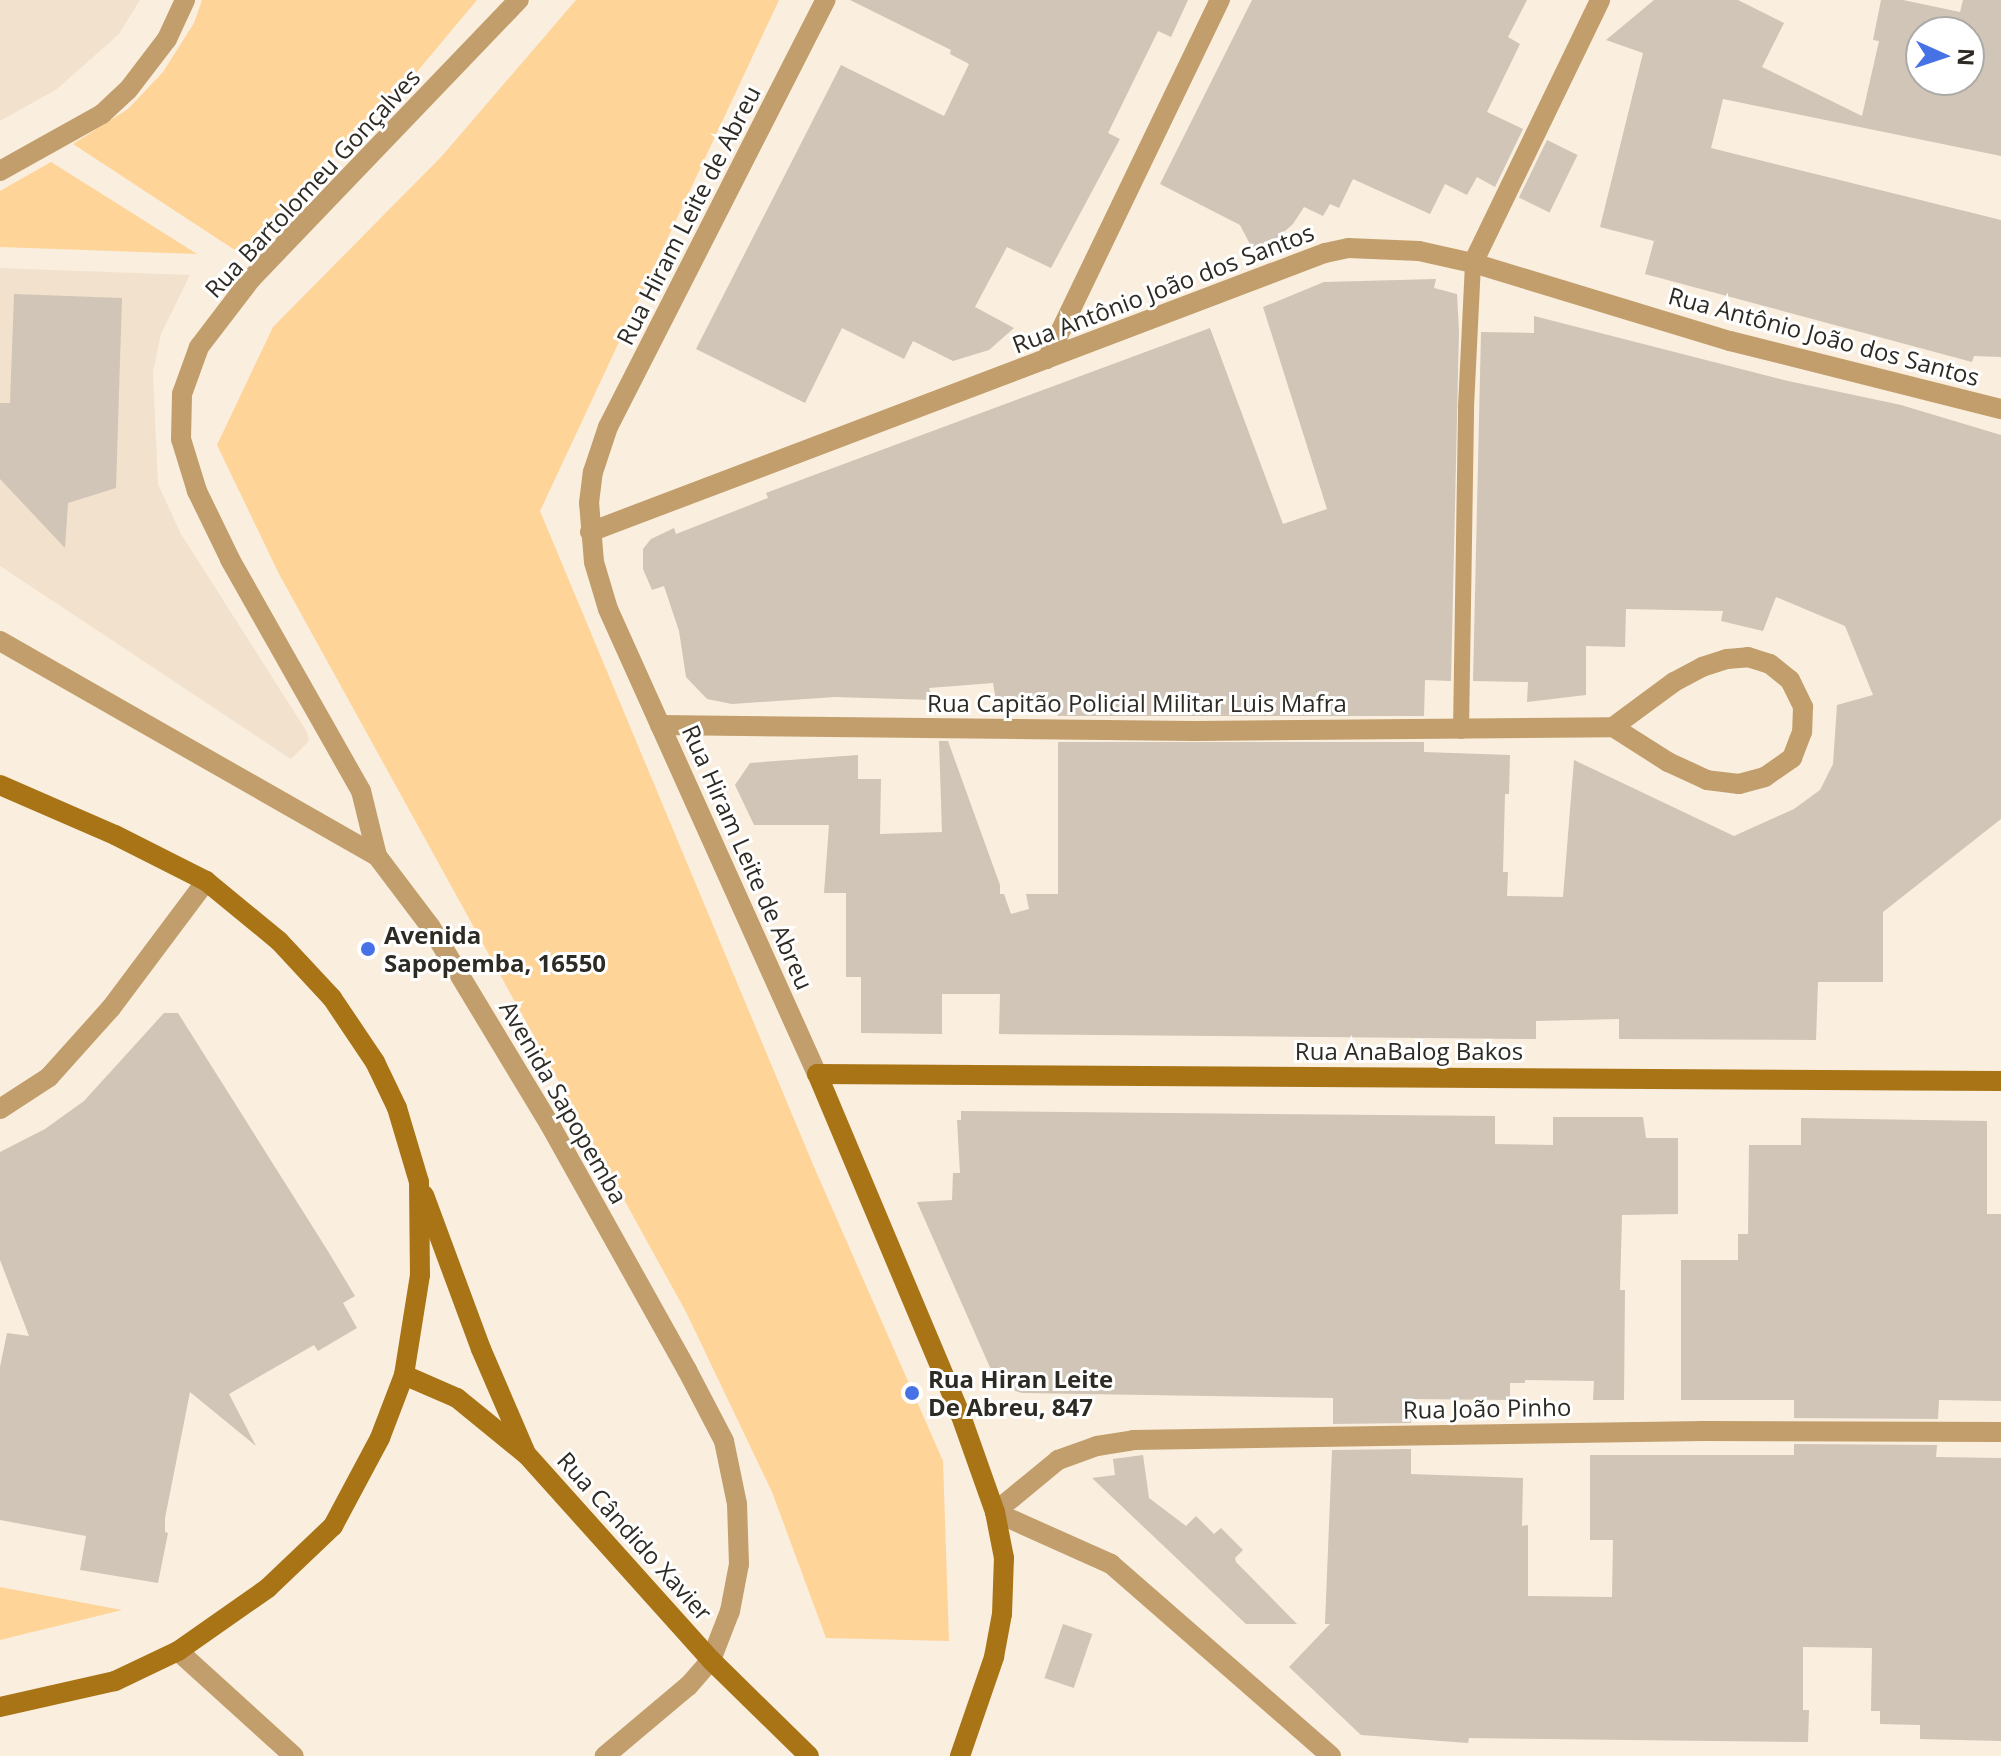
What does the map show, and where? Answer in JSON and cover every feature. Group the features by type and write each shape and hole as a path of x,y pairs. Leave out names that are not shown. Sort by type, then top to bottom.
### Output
{"main road":[{"path":"0,785 115,835 206,881 279,941 332,998 375,1062 397,1108 419,1182 481,1349 527,1455"},
{"name":"Rua AnaBalog Bakos","path":"817,1074 2001,1081"},
{"name":"Rua Hiram Leite de Abreu","path":"817,1074 961,1416 995,1512 1004,1558 1002,1614 994,1657 960,1756"},
{"path":"0,1707 115,1681 178,1651 268,1588 333,1526 380,1438 404,1375 420,1275 419,1182"},
{"name":"Rua Cândido Xavier","path":"404,1375 457,1398 527,1455 711,1660 809,1756"}],"street":[{"path":"0,171 102,114 128,90 167,39 185,0"},
{"name":"Rua Bartolomeu Gonçalves","path":"377,856 361,791 230,559 197,491 181,439 182,394 199,347 251,279 519,0"},
{"name":"Rua Hiram Leite de Abreu","path":"817,1074 608,609 590,532 593,472 608,427 826,0"},
{"path":"1047,359 1220,0"},
{"path":"1473,263 1600,0"},
{"name":"Rua Antônio João dos Santos","path":"590,532 1325,253 1348,248 1419,251 1473,263 1730,341 2001,409"},
{"name":"Avenida Sapopemba","path":"0,641 377,856 430,926 541,1110 724,1441 737,1504 739,1564 730,1611 711,1660 688,1686 605,1756"},
{"path":"1748,657 1770,664 1790,680 1803,707 1802,732 1792,758 1765,777 1739,784 1707,780 1668,762 1613,727 1674,682 1727,659 1748,657"},
{"name":"Rua Capitão Policial Militar Luis Mafra","path":"660,725 1461,731 1613,727"},
{"path":"0,1109 49,1077 111,1008 206,881"},
{"name":"Rua João Pinho","path":"995,1512 1058,1460 1097,1446 1133,1440 1704,1431 2001,1432"},
{"path":"995,1512 1111,1564 1331,1756"},
{"path":"178,1651 294,1756"}],"lane":[{"path":"1461,731 1466,407 1473,263"}],"shaded area":[{"path":"0,0 140,0 119,34 57,89 0,121"},
{"path":"202,0 477,0 395,98 317,172 244,256 73,144 128,109 163,72 194,23"},
{"path":"576,0 779,0 540,511 814,1167 943,1461 949,1641 826,1638 772,1492 686,1312 278,572 217,445 273,327 442,156"},
{"path":"51,162 197,254 0,247 0,191"},
{"path":"0,268 190,275 161,334 153,372 158,484 181,534 307,732 309,741 291,759 0,566"},
{"path":"0,1587 122,1610 0,1640"}],"building":[{"path":"850,0 1188,0 1171,37 1158,31 1108,133 1120,139 1051,268 1007,247 975,307 1014,328 989,350 953,361 913,341 904,359 842,328 805,403 696,349 841,65 944,116 969,64 950,54 951,50"},
{"path":"1252,0 1527,0 1508,37 1520,44 1487,112 1523,129 1495,187 1477,177 1467,195 1445,184 1430,214 1353,179 1339,208 1330,204 1323,216 1304,207 1293,224 1276,239 1252,248 1240,225 1160,184"},
{"path":"1654,0 1738,0 1784,23 1762,67 1862,116 1879,41 1873,40 1881,0 1903,0 1960,12 1963,0 2001,0 2001,156 1723,99 1711,148 2001,220 2001,357 1974,356 1972,362 1645,274 1654,241 1600,227 1643,53 1606,40"},
{"path":"1547,140 1578,155 1550,212 1519,198"},
{"path":"1436,279 1434,288 1457,294 1459,331 1451,681 1425,680 1424,716 1058,716 1058,702 996,701 993,683 929,688 933,700 835,697 732,704 707,699 686,677 679,631 664,586 652,590 643,569 643,549 651,539 674,528 676,534 768,498 766,493 1210,328 1283,524 1327,509 1263,307 1324,282"},
{"path":"14,294 122,298 116,488 68,503 65,548 0,479 0,403 10,403"},
{"path":"1534,316 1788,381 1901,405 2001,435 2001,819 1883,912 1883,982 1818,982 1816,1040 1619,1039 1619,1019 1536,1021 1536,1039 999,1034 1000,994 942,994 942,1034 861,1033 861,977 846,977 846,893 824,893 829,825 754,825 735,785 750,763 858,755 858,779 881,779 880,834 942,832 939,741 948,741 1000,885 1000,894 1004,894 1011,914 1029,909 1026,894 1058,894 1058,742 1424,742 1424,752 1510,755 1509,794 1505,794 1503,872 1508,872 1507,896 1563,897 1574,760 1734,836 1794,809 1820,790 1833,764 1837,705 1873,695 1845,626 1776,597 1763,631 1721,621 1723,611 1626,609 1625,647 1586,646 1586,695 1527,702 1528,682 1473,681 1481,332 1534,333"},
{"path":"164,1013 178,1013 326,1248 355,1296 343,1303 357,1328 318,1351 314,1345 229,1394 256,1446 190,1392 165,1518 165,1532 168,1533 158,1583 80,1570 86,1536 0,1520 0,1367 7,1333 29,1336 0,1260 0,1152 45,1129 84,1101"},
{"path":"961,1111 1495,1116 1495,1144 1553,1145 1553,1117 1643,1117 1646,1138 1678,1138 1678,1214 1622,1215 1620,1290 1625,1290 1624,1400 1593,1400 1594,1381 1525,1380 1525,1383 1510,1383 1510,1400 1412,1399 1411,1423 1333,1424 1333,1398 1022,1393 1008,1389 992,1372 917,1202 952,1200 953,1173 960,1173 957,1120 961,1120"},
{"path":"1801,1118 1987,1121 1987,1214 2001,1214 2001,1401 1939,1400 1938,1419 1794,1418 1794,1400 1681,1400 1681,1260 1738,1260 1738,1234 1748,1234 1749,1145 1801,1145"},
{"path":"1794,1444 1937,1445 1936,1457 2001,1458 2001,1741 1920,1739 1920,1725 1880,1724 1880,1711 1871,1711 1872,1648 1803,1647 1803,1710 1809,1710 1808,1742 1469,1738 1468,1743 1361,1735 1289,1667 1330,1624 1325,1624 1332,1450 1411,1449 1411,1474 1523,1478 1522,1526 1528,1525 1528,1596 1612,1597 1613,1540 1590,1540 1590,1455 1794,1455"},
{"path":"1143,1455 1149,1498 1186,1526 1196,1516 1214,1534 1221,1528 1243,1550 1235,1558 1236,1562 1297,1624 1246,1624 1092,1478 1115,1475 1113,1459"},
{"path":"1063,1624 1092,1634 1074,1688 1044,1678"}],"place":[{"name":"Avenida Sapopemba, 16550","path":"368,949"},
{"name":"Rua Hiran Leite De Abreu, 847","path":"912,1393"}]}
